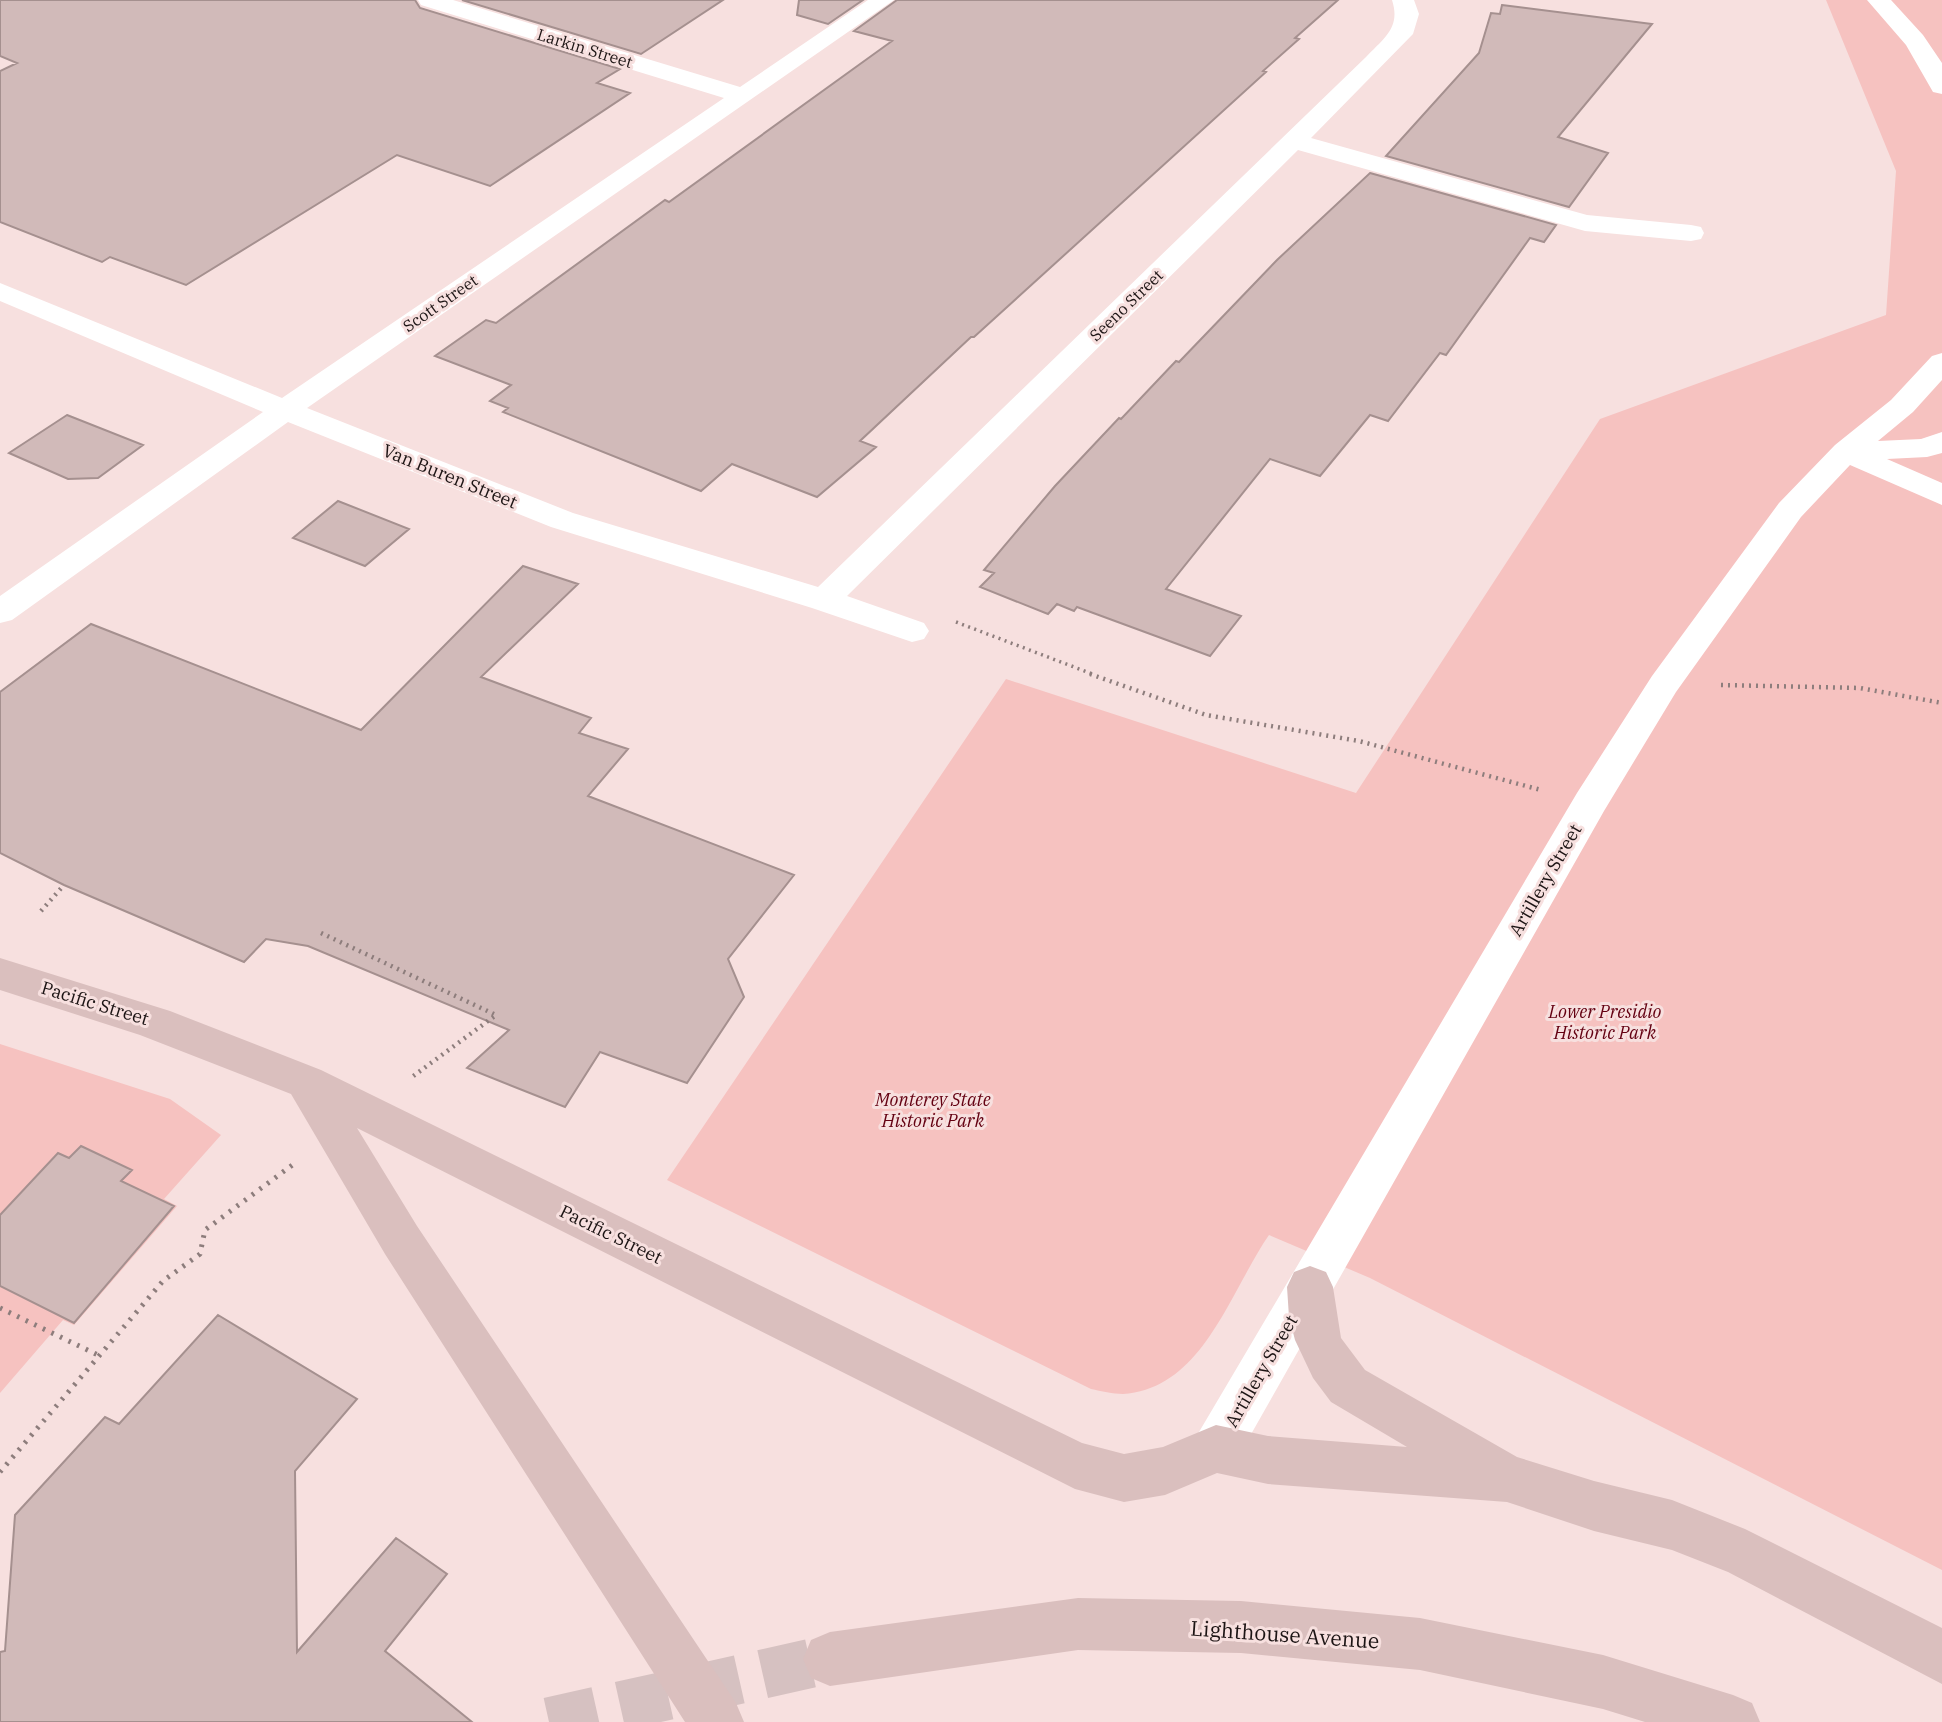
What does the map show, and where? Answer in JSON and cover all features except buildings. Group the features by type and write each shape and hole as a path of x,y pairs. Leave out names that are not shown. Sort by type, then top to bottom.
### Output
{"main road":[{"name":"Pacific Street","path":"0,974 157,1023 226,1048 306,1082 1075,1465 1124,1478 1165,1471 1216,1449"},
{"path":"306,1082 401,1240 717,1722"},
{"path":"1310,1287 1312,1325 1330,1366 1348,1386 1507,1478 1594,1506 1672,1525 1745,1554 1942,1657"},
{"path":"1216,1449 1268,1460 1507,1478"},
{"name":"Lighthouse Avenue","path":"830,1659 1077,1624 1241,1627 1420,1644 1603,1682 1733,1722"}],"street":[{"name":"Larkin Street","path":"429,0 741,95"},
{"name":"Scott Street","path":"0,612 285,410 883,0"},
{"name":"Seeno Street","path":"824,600 1401,34 1408,14 1403,0"},
{"path":"1878,0 1927,56 1942,86"},
{"path":"1294,141 1585,223 1691,233"},
{"name":"Van Buren Street","path":"0,291 285,410 562,520 824,600 912,631"},
{"name":"Artillery Street","path":"1216,1449 1590,803 1664,684 1766,540 1817,479 1902,406 1942,362"},
{"path":"1846,452 1927,448 1942,441"},
{"path":"1846,452 1942,495"}],"path":[{"path":"912,631 944,617 1008,644 1182,708 1248,724 1359,741 1491,777"},
{"path":"1664,684 1818,686 1907,692 1942,703"},
{"path":"41,911 64,885"},
{"path":"0,1472 163,1281"},
{"path":"0,1308 100,1356"}],"green space":[{"name":"Lower Presidio Historic Park","path":"1826,0 1942,0 1942,1570 1370,1278 1269,1235 1227,1309 1194,1356 1174,1375 1151,1388 1119,1394 1091,1389 667,1180 1006,679 1356,793 1600,419 1886,315 1896,171"},
{"path":"0,1044 170,1099 221,1135 164,1199 177,1206 74,1325 63,1320 0,1393"}],"tunnel":[{"path":"549,1722 830,1659"}],"park label":[{"name":"Monterey State Historic Park","path":"933,1109"}]}
